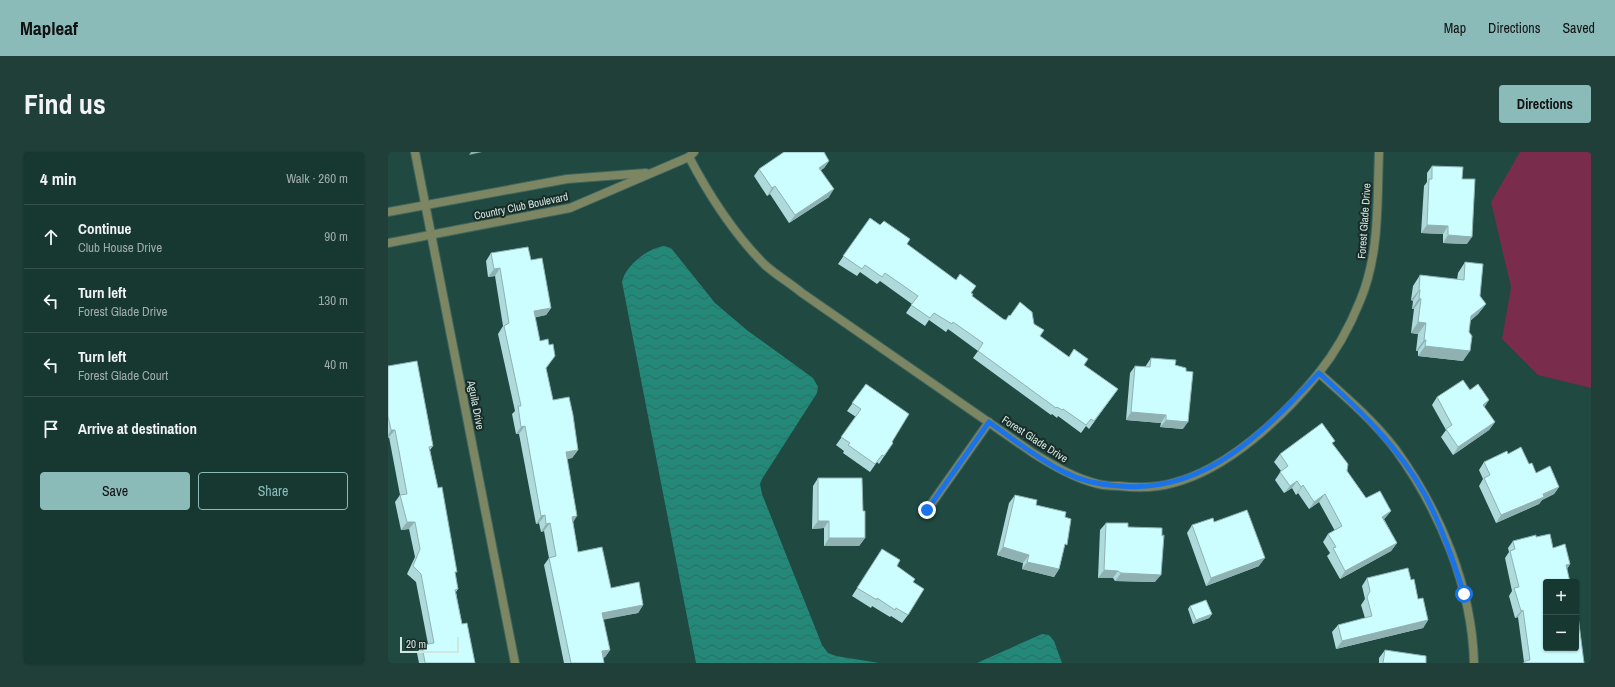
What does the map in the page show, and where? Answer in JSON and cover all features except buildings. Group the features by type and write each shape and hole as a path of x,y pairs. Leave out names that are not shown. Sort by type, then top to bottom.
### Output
{"street":[{"name":"Aguila Drive","path":"415,152 515,663"},
{"name":"Forest Glade Drive","path":"691,155 710,197 718,209 736,233 766,266 989,422 1065,473 1100,484 1136,488 1173,483 1207,470 1238,451 1280,414 1319,373 1342,338 1360,300 1373,259 1379,152"},
{"name":"Country Club Boulevard","path":"388,244 570,208 653,173 691,155"},
{"name":"Country Club Boulevard","path":"388,212 567,179 653,173"},
{"path":"1319,373 1359,409 1395,449 1425,494 1448,543 1464,594 1474,648 1474,663"},
{"path":"927,510 989,422"}],"shaded area":[{"path":"1520,152 1591,152 1591,388 1538,375 1502,339 1511,287 1491,202"}],"water":[{"path":"664,246 671,248 715,303 748,331 813,378 818,387 817,393 762,479 760,484 762,494 822,645 828,653 836,656 879,663 696,663 622,282 632,264 651,250"},
{"path":"1042,634 1049,635 1054,641 1062,663 977,663"}],"route":[{"path":"927,510 989,422 1033,453 1065,473 1100,484 1136,488 1173,483 1207,470 1238,451 1280,414 1319,373 1359,409 1395,449 1425,494 1448,543 1464,594"}]}
